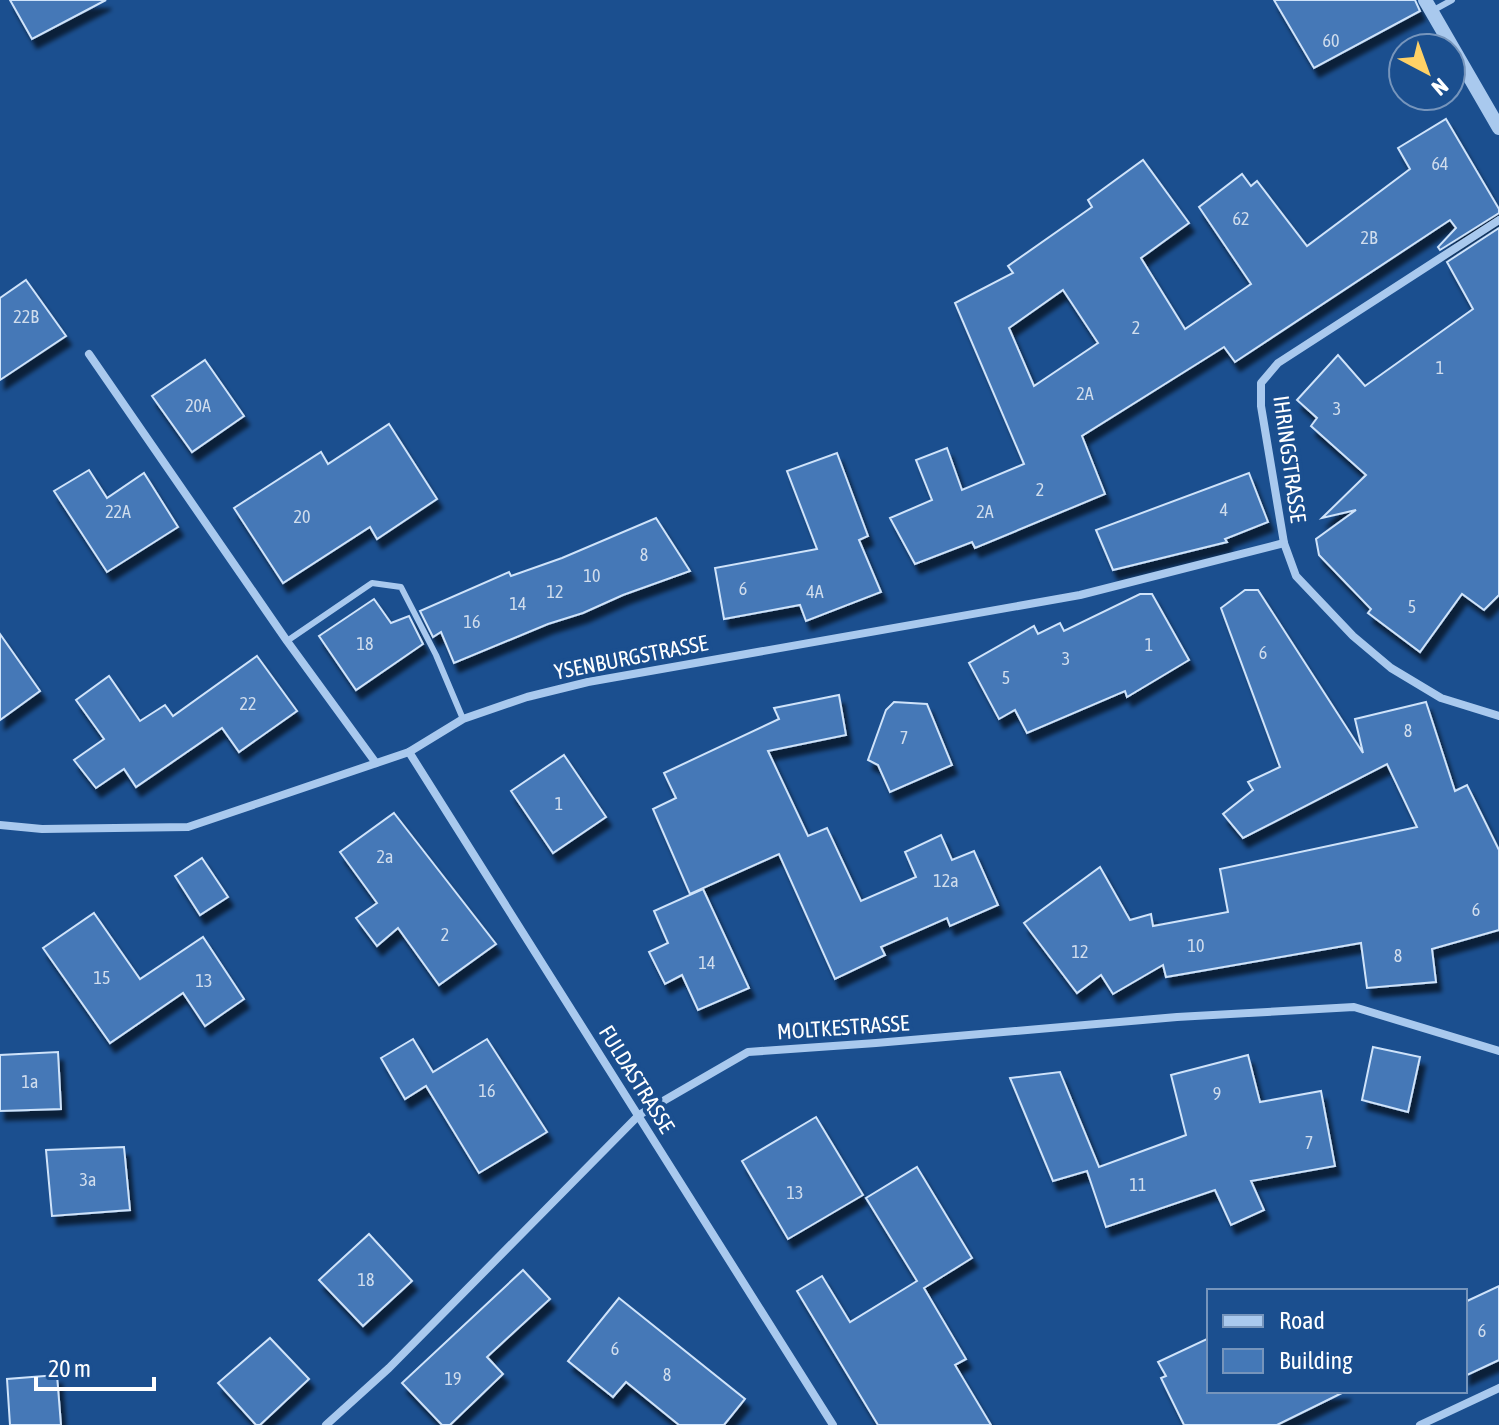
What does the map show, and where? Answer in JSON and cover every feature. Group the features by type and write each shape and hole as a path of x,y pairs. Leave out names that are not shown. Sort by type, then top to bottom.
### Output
{"street":[{"path":"1429,5 1499,128"},
{"name":"IHRINGSTRASSE","path":"1499,220 1278,363 1261,383 1261,406 1284,543 1296,576 1353,636 1391,668 1441,698 1499,716"},
{"path":"89,354 287,641 376,763"},
{"name":"YSENBURGSTRASSE","path":"0,825 42,829 188,827 409,752 463,719 527,697 588,682 1080,595 1284,543"},
{"name":"FULDASTRASSE","path":"409,752 833,1425"},
{"name":"MOLTKESTRASSE","path":"326,1425 389,1368 639,1115 748,1052 1177,1017 1354,1007 1499,1051"},
{"path":"1420,1425 1499,1388"}],"lane":[{"path":"1429,5 1452,0"},
{"path":"287,641 372,583 401,587 436,655 463,719"}],"building":[{"path":"10,0 106,0 32,39"},
{"path":"1274,0 1415,0 1420,11 1314,68"},
{"path":"1446,119 1499,213 1440,250 1438,247 1456,228 1450,220 1235,362 1224,347 1082,436 1105,494 975,548 972,542 915,564 890,518 932,500 916,460 947,448 962,490 1024,464 955,303 1013,273 1008,266 1092,207 1088,200 1143,160 1189,223 1141,258 1185,329 1251,284 1199,207 1242,174 1251,186 1257,181 1307,246 1410,169 1398,148","holes":["1063,290 1098,343 1034,386 1009,328"]},
{"path":"1499,228 1499,595 1484,610 1462,594 1420,652 1368,613 1371,609 1319,555 1316,539 1356,510 1322,518 1366,475 1311,426 1317,418 1297,400 1338,355 1365,386 1473,309 1447,262"},
{"path":"26,280 66,336 0,380 0,298"},
{"path":"205,360 244,416 192,452 152,396"},
{"path":"389,424 437,499 377,539 370,527 283,583 234,508 321,452 328,464"},
{"path":"837,453 868,536 859,540 881,592 806,621 800,605 724,619 715,568 817,549 787,471"},
{"path":"89,470 107,498 144,473 178,527 107,572 54,491"},
{"path":"1249,473 1268,522 1225,539 1227,542 1113,570 1096,530"},
{"path":"656,518 690,571 454,663 441,632 433,637 420,611 509,572 511,576 562,558"},
{"path":"1245,590 1258,590 1363,753 1355,719 1426,702 1455,791 1467,785 1499,850 1499,930 1432,949 1436,982 1367,988 1361,943 1166,977 1163,965 1113,994 1101,975 1077,993 1024,923 1100,867 1130,920 1151,914 1153,926 1228,912 1220,869 1417,827 1387,764 1243,838 1223,814 1253,790 1248,782 1280,767 1221,608"},
{"path":"1140,594 1152,594 1189,660 1127,697 1125,691 1027,733 1015,710 999,719 969,663 1034,626 1038,634 1060,623 1064,631"},
{"path":"374,599 391,623 409,616 423,644 356,690 319,636"},
{"path":"0,634 40,691 0,720"},
{"path":"257,656 297,711 239,752 222,728 136,787 124,769 96,788 74,760 104,739 76,700 109,676 140,721 165,705 173,716"},
{"path":"839,695 846,735 768,751 808,836 827,828 861,901 916,877 905,852 941,835 952,860 974,851 998,905 950,926 947,918 881,947 885,955 835,979 779,854 690,894 653,809 676,798 664,773 779,719 774,708"},
{"path":"894,702 927,704 952,765 890,792 878,765 868,760 886,710"},
{"path":"564,755 606,817 553,853 511,791"},
{"path":"394,813 496,944 439,985 398,928 377,946 356,918 377,903 340,852"},
{"path":"202,858 228,897 200,915 175,876"},
{"path":"703,889 749,988 698,1010 682,975 665,984 649,952 668,943 654,911"},
{"path":"94,913 140,979 203,937 244,999 205,1026 183,993 110,1043 43,948"},
{"path":"413,1039 433,1072 487,1039 547,1132 479,1173 426,1086 405,1099 381,1058"},
{"path":"1373,1047 1420,1057 1408,1112 1362,1100"},
{"path":"58,1052 61,1109 0,1111 0,1055"},
{"path":"1248,1055 1260,1102 1321,1091 1335,1166 1251,1181 1264,1210 1231,1225 1215,1190 1106,1227 1087,1171 1053,1181 1010,1078 1060,1072 1099,1167 1186,1135 1171,1075"},
{"path":"816,1117 863,1195 788,1239 742,1161"},
{"path":"124,1147 130,1210 52,1216 46,1150"},
{"path":"917,1167 972,1258 924,1288 966,1359 955,1365 991,1425 878,1425 797,1291 822,1276 850,1322 917,1281 866,1198"},
{"path":"369,1234 412,1281 363,1326 319,1280"},
{"path":"523,1270 550,1299 487,1357 503,1374 450,1425 442,1425 402,1383"},
{"path":"1499,1286 1499,1360 1467,1375 1467,1301"},
{"path":"619,1298 745,1399 724,1425 679,1425 626,1382 613,1397 568,1361"},
{"path":"270,1338 309,1379 260,1425 256,1425 218,1383"},
{"path":"1207,1339 1207,1393 1342,1393 1277,1425 1184,1425 1161,1378 1166,1376 1158,1362"},
{"path":"57,1375 61,1425 10,1425 7,1379"}]}
